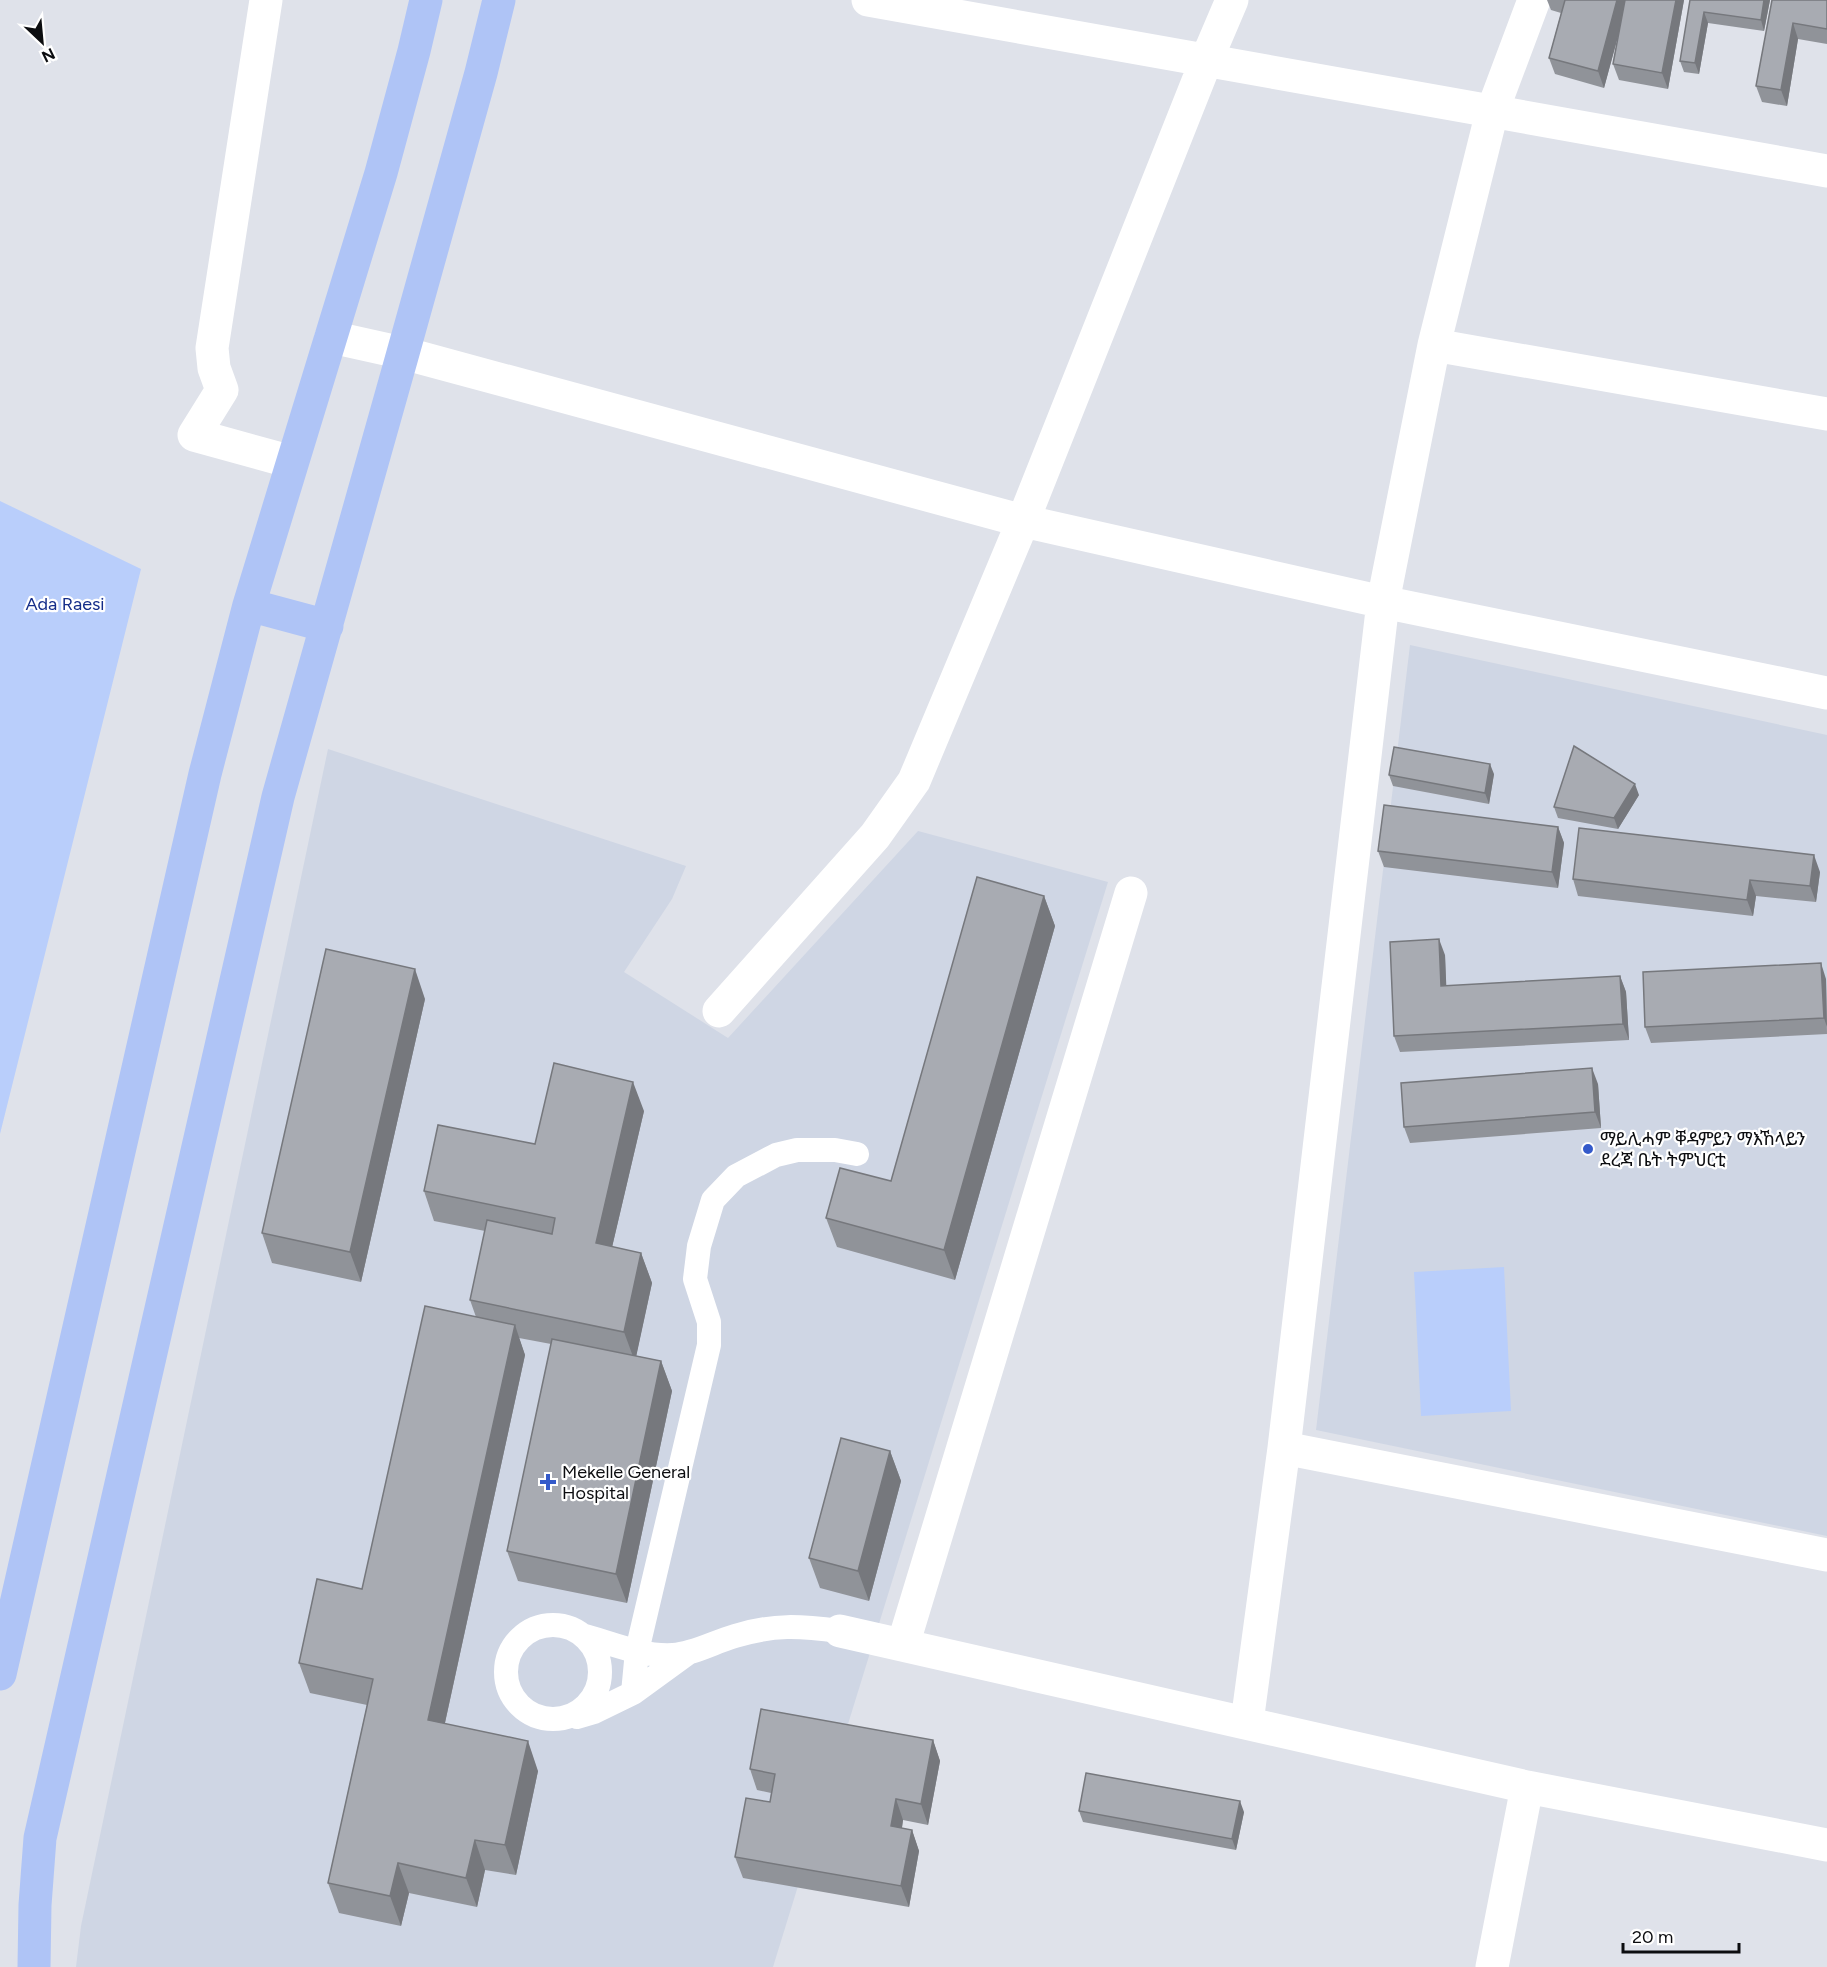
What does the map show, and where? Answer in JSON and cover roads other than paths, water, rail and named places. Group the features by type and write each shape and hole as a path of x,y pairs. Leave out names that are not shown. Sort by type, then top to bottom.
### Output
{"main road":[{"path":"0,1674 205,774 249,605 381,173 426,0"},
{"path":"34,1967 34,1905 40,1838 278,796 481,73 499,0"},
{"path":"249,605 327,626"}],"street":[{"path":"266,0 212,348 214,368 222,390 194,435 292,462"},
{"path":"868,0 1827,171"},
{"path":"719,1011 875,836 914,781 1023,521 1232,0"},
{"path":"1247,1722 1284,1449 1383,602 1434,345 1492,112 1534,0"},
{"path":"331,337 403,353 1023,521 1383,602 1827,693"},
{"path":"1434,345 1827,414"},
{"path":"903,1645 1131,893"},
{"path":"1284,1449 1827,1555"},
{"path":"840,1631 1527,1787 1827,1845"},
{"path":"1492,1967 1527,1787"}],"lane":[{"path":"633,1693 637,1651 709,1345 709,1322 695,1280 699,1246 713,1200 736,1176 776,1155 797,1150 835,1150 857,1155"},
{"path":"688,1653 633,1693 576,1718 540,1717 524,1710 512,1696 506,1678 507,1660 515,1644 530,1632 547,1625 566,1627 582,1635 637,1651 671,1656 688,1653 731,1637 773,1628 793,1626 840,1631"},
{"path":"558,1719 576,1713 590,1701 599,1685 600,1666 594,1649 582,1635"}],"place":[{"name":"ማይሊሓም ቐዳምይን ማእኸላይን ደረጃ ቤት ትምህርቲ","path":"1588,1149"},
{"name":"Mekelle General Hospital","path":"548,1482"}],"park label":[{"name":"Ada Raesi","path":"65,604"}]}
